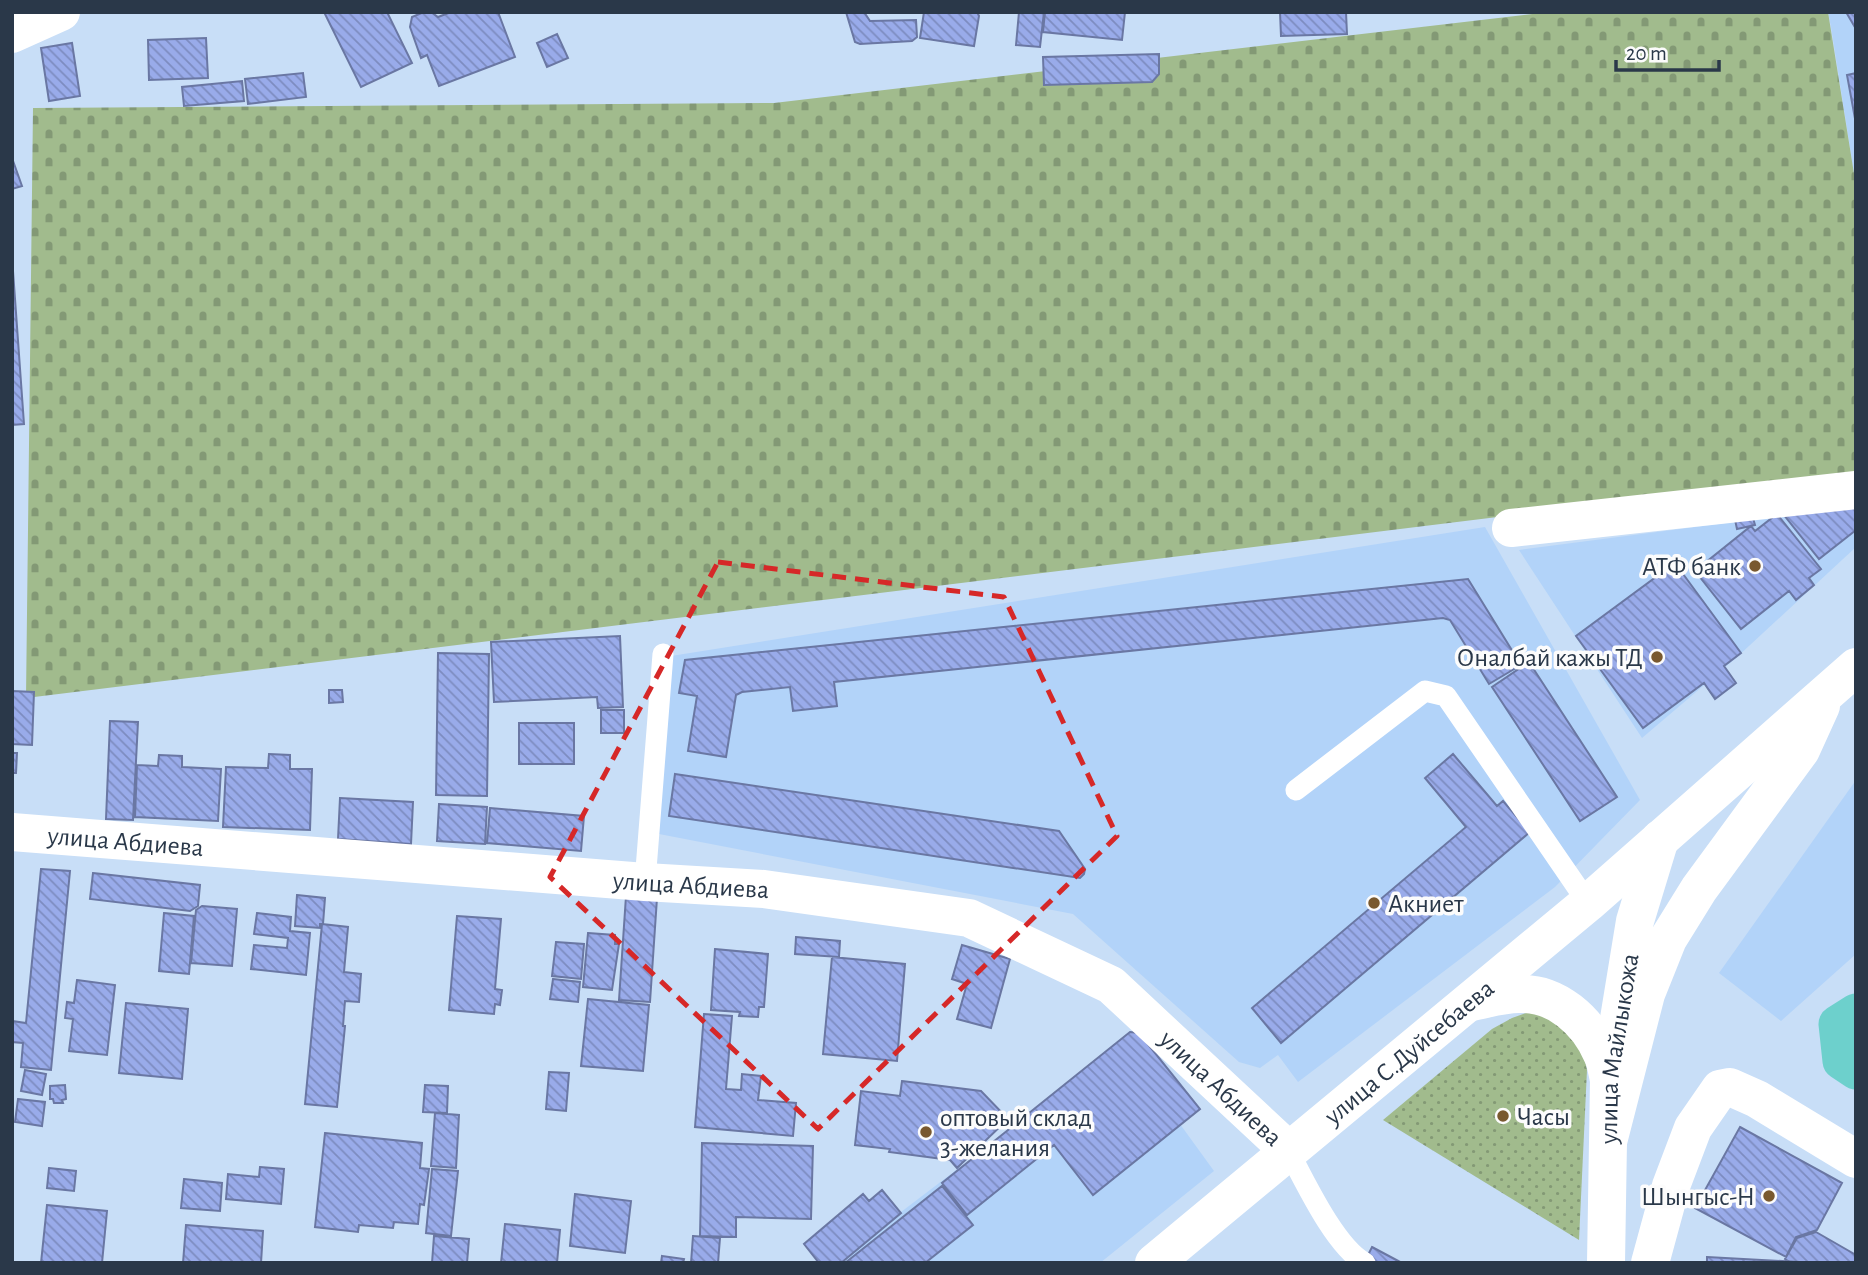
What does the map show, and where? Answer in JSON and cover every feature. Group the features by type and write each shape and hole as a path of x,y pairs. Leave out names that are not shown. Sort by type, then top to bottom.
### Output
{"street":[{"path":"12,34 61,12"},
{"path":"1511,528 1856,490"},
{"name":"улица С.Дуйсебаева","path":"1154,1263 1588,903 1856,667"},
{"path":"1608,1142 1646,994 1668,939 1699,890 1801,750 1826,694"},
{"name":"улица Абдиева","path":"12,832 764,889 969,918 1111,985 1288,1150"},
{"name":"улица Майлыкожа","path":"1606,1263 1609,1080 1635,921 1660,839"},
{"path":"1469,1003 1520,994 1541,996 1553,1001 1569,1010 1592,1037 1603,1055 1609,1080"},
{"path":"1650,1263 1671,1186 1693,1128 1720,1089 1730,1087 1757,1099 1856,1159"}],"lane":[{"path":"645,882 663,654"},
{"path":"1296,790 1425,691 1446,696 1588,903"},
{"path":"1288,1150 1323,1215 1356,1258 1365,1263"}],"highlighted area":[{"path":"718,562 1004,597 1117,836 818,1129 550,877"}],"shaded area":[{"path":"1828,12 1856,12 1856,186 1831,27"},
{"path":"1856,506 1856,547 1736,658 1642,738 1519,550"},
{"path":"1485,527 1640,800 1555,887 1298,1082 1278,1055 1260,1068 1239,1062 1073,914 659,834 671,656"},
{"path":"1856,780 1856,954 1781,1021 1719,973"},
{"path":"1122,1044 1214,1171 1100,1263 834,1263"}],"green space":[{"path":"1549,12 1828,12 1856,186 1856,473 26,698 33,108 774,103"},
{"path":"1534,1010 1581,1039 1587,1070 1579,1240 1383,1120 1492,1029"}],"building":[{"path":"324,12 387,12 412,63 361,87"},
{"path":"431,12 438,17 451,12 498,12 515,57 439,86 427,55 421,58 410,27 412,17"},
{"path":"846,12 864,12 870,21 916,20 917,37 912,41 860,44 855,42"},
{"path":"924,12 977,12 979,16 974,46 920,38"},
{"path":"1019,12 1044,12 1040,47 1016,45"},
{"path":"1045,12 1125,12 1122,40 1043,32"},
{"path":"1280,12 1346,12 1347,34 1281,36"},
{"path":"1846,12 1856,12 1856,29"},
{"path":"557,34 568,58 547,67 537,43"},
{"path":"206,38 208,78 149,80 148,40"},
{"path":"72,43 80,96 49,101 41,48"},
{"path":"1159,54 1159,74 1152,82 1044,85 1043,57"},
{"path":"303,73 306,97 248,104 245,79"},
{"path":"1856,73 1856,124 1847,75"},
{"path":"242,81 244,101 184,106 182,87"},
{"path":"12,158 22,186 12,189"},
{"path":"12,257 24,424 12,425"},
{"path":"1856,502 1856,530 1819,559 1780,510"},
{"path":"1751,511 1755,525 1737,529 1734,515"},
{"path":"1777,514 1821,569 1809,578 1814,585 1796,600 1789,591 1741,629 1695,571 1751,526 1755,531"},
{"path":"1675,563 1741,653 1724,666 1736,683 1715,699 1704,683 1643,728 1576,636"},
{"path":"1468,579 1521,665 1489,684 1450,620 1443,618 834,682 837,706 793,711 790,687 742,692 736,695 726,757 688,751 697,696 679,693 685,660"},
{"path":"620,636 623,707 598,708 597,697 494,702 491,642"},
{"path":"438,653 489,654 487,796 436,795"},
{"path":"1529,662 1617,797 1580,821 1492,687"},
{"path":"329,690 342,690 343,702 329,703"},
{"path":"12,691 34,692 32,745 12,744"},
{"path":"601,710 624,710 624,733 601,733"},
{"path":"110,721 138,722 133,820 106,819"},
{"path":"519,723 574,723 574,764 519,764"},
{"path":"12,753 17,753 16,773 12,773"},
{"path":"269,754 290,755 290,769 312,769 310,830 223,827 226,767 268,768"},
{"path":"1453,754 1497,806 1503,801 1530,832 1281,1043 1252,1008 1466,827 1425,778"},
{"path":"159,755 182,756 182,767 221,769 218,821 135,817 137,765 158,766"},
{"path":"675,774 1059,831 1085,869 1084,874 1080,878 669,816"},
{"path":"340,798 413,802 411,844 338,839"},
{"path":"439,804 487,807 485,844 437,841"},
{"path":"490,808 584,816 581,851 487,843"},
{"path":"41,869 70,871 51,1070 21,1067 23,1043 12,1042 12,1021 26,1023"},
{"path":"93,873 200,885 198,906 190,911 90,899"},
{"path":"297,895 325,898 323,924 320,924 320,928 295,926"},
{"path":"626,896 657,898 650,1002 619,1000"},
{"path":"202,906 237,909 232,966 191,963 196,910"},
{"path":"164,913 194,916 189,974 159,971"},
{"path":"257,913 291,917 290,931 310,933 306,975 251,969 254,945 287,948 288,938 254,934"},
{"path":"457,916 501,919 495,989 502,990 500,1005 495,1004 494,1014 449,1010"},
{"path":"322,924 348,927 344,972 361,974 359,1002 345,1001 337,1107 305,1104"},
{"path":"588,933 615,935 615,944 619,944 612,990 583,987"},
{"path":"796,937 840,941 839,957 795,954"},
{"path":"556,942 584,944 581,979 552,976"},
{"path":"962,945 1010,959 991,1028 957,1019 967,984 952,979"},
{"path":"715,949 768,954 764,1007 759,1007 758,1017 739,1016 740,1012 711,1010"},
{"path":"832,957 905,964 897,1061 823,1054"},
{"path":"553,979 580,982 578,1002 550,999"},
{"path":"77,980 115,985 107,1055 69,1051 73,1019 65,1018 67,1002 74,1003"},
{"path":"588,999 649,1005 643,1071 581,1066"},
{"path":"126,1003 188,1009 182,1079 119,1073"},
{"path":"704,1014 732,1016 726,1089 741,1090 742,1074 761,1076 758,1100 796,1103 793,1136 695,1127"},
{"path":"1130,1032 1139,1033 1200,1109 1093,1195 1054,1145 967,1215 942,1183"},
{"path":"25,1070 46,1074 42,1095 21,1091"},
{"path":"549,1072 569,1073 566,1111 546,1109"},
{"name":"оптовый склад 3-желания","path":"902,1081 981,1091 1008,1119 957,1168 950,1160 855,1145 861,1091 900,1096"},
{"path":"65,1085 66,1099 62,1100 63,1103 54,1103 53,1099 50,1099 50,1086"},
{"path":"425,1085 448,1086 447,1113 423,1112"},
{"path":"18,1099 45,1102 42,1126 15,1122"},
{"path":"435,1113 459,1115 456,1168 431,1166"},
{"name":"Шынгыс-Н","path":"1740,1127 1842,1183 1817,1230 1796,1237 1786,1257 1695,1208"},
{"path":"325,1133 422,1143 420,1168 429,1169 424,1205 420,1204 418,1224 394,1222 393,1228 359,1225 358,1232 315,1227"},
{"path":"702,1143 813,1146 811,1219 736,1217 736,1237 700,1236"},
{"path":"260,1167 284,1169 281,1204 226,1199 228,1174 259,1177"},
{"path":"49,1168 76,1171 74,1191 47,1188"},
{"path":"432,1169 458,1171 451,1236 426,1233"},
{"path":"184,1179 222,1183 220,1211 181,1208"},
{"path":"942,1186 973,1225 925,1263 845,1263"},
{"path":"882,1190 901,1213 841,1263 819,1263 804,1244 863,1194 869,1201"},
{"path":"575,1194 631,1201 625,1253 570,1246"},
{"path":"47,1205 107,1211 102,1263 41,1263"},
{"path":"505,1224 560,1230 557,1263 501,1263"},
{"path":"186,1225 263,1231 261,1263 183,1263"},
{"path":"1816,1232 1856,1255 1856,1263 1791,1263 1785,1259 1797,1238"},
{"path":"434,1236 469,1239 467,1263 432,1263"},
{"path":"693,1236 720,1238 718,1263 691,1263"},
{"path":"1372,1247 1402,1263 1364,1263"},
{"path":"662,1256 684,1259 683,1263 661,1263"},
{"path":"1707,1257 1799,1262 1799,1263 1707,1263"}],"waterway":[{"path":"1856,1012 1837,1024 1841,1061 1856,1071"}],"place":[{"name":"АТФ банк","path":"1755,566"},
{"name":"Оналбай кажы ТД","path":"1657,657"},
{"name":"Акниет","path":"1374,903"},
{"name":"Часы","path":"1503,1116"},
{"name":"оптовый склад 3-желания","path":"926,1132"},
{"name":"Шынгыс-Н","path":"1769,1196"}]}
